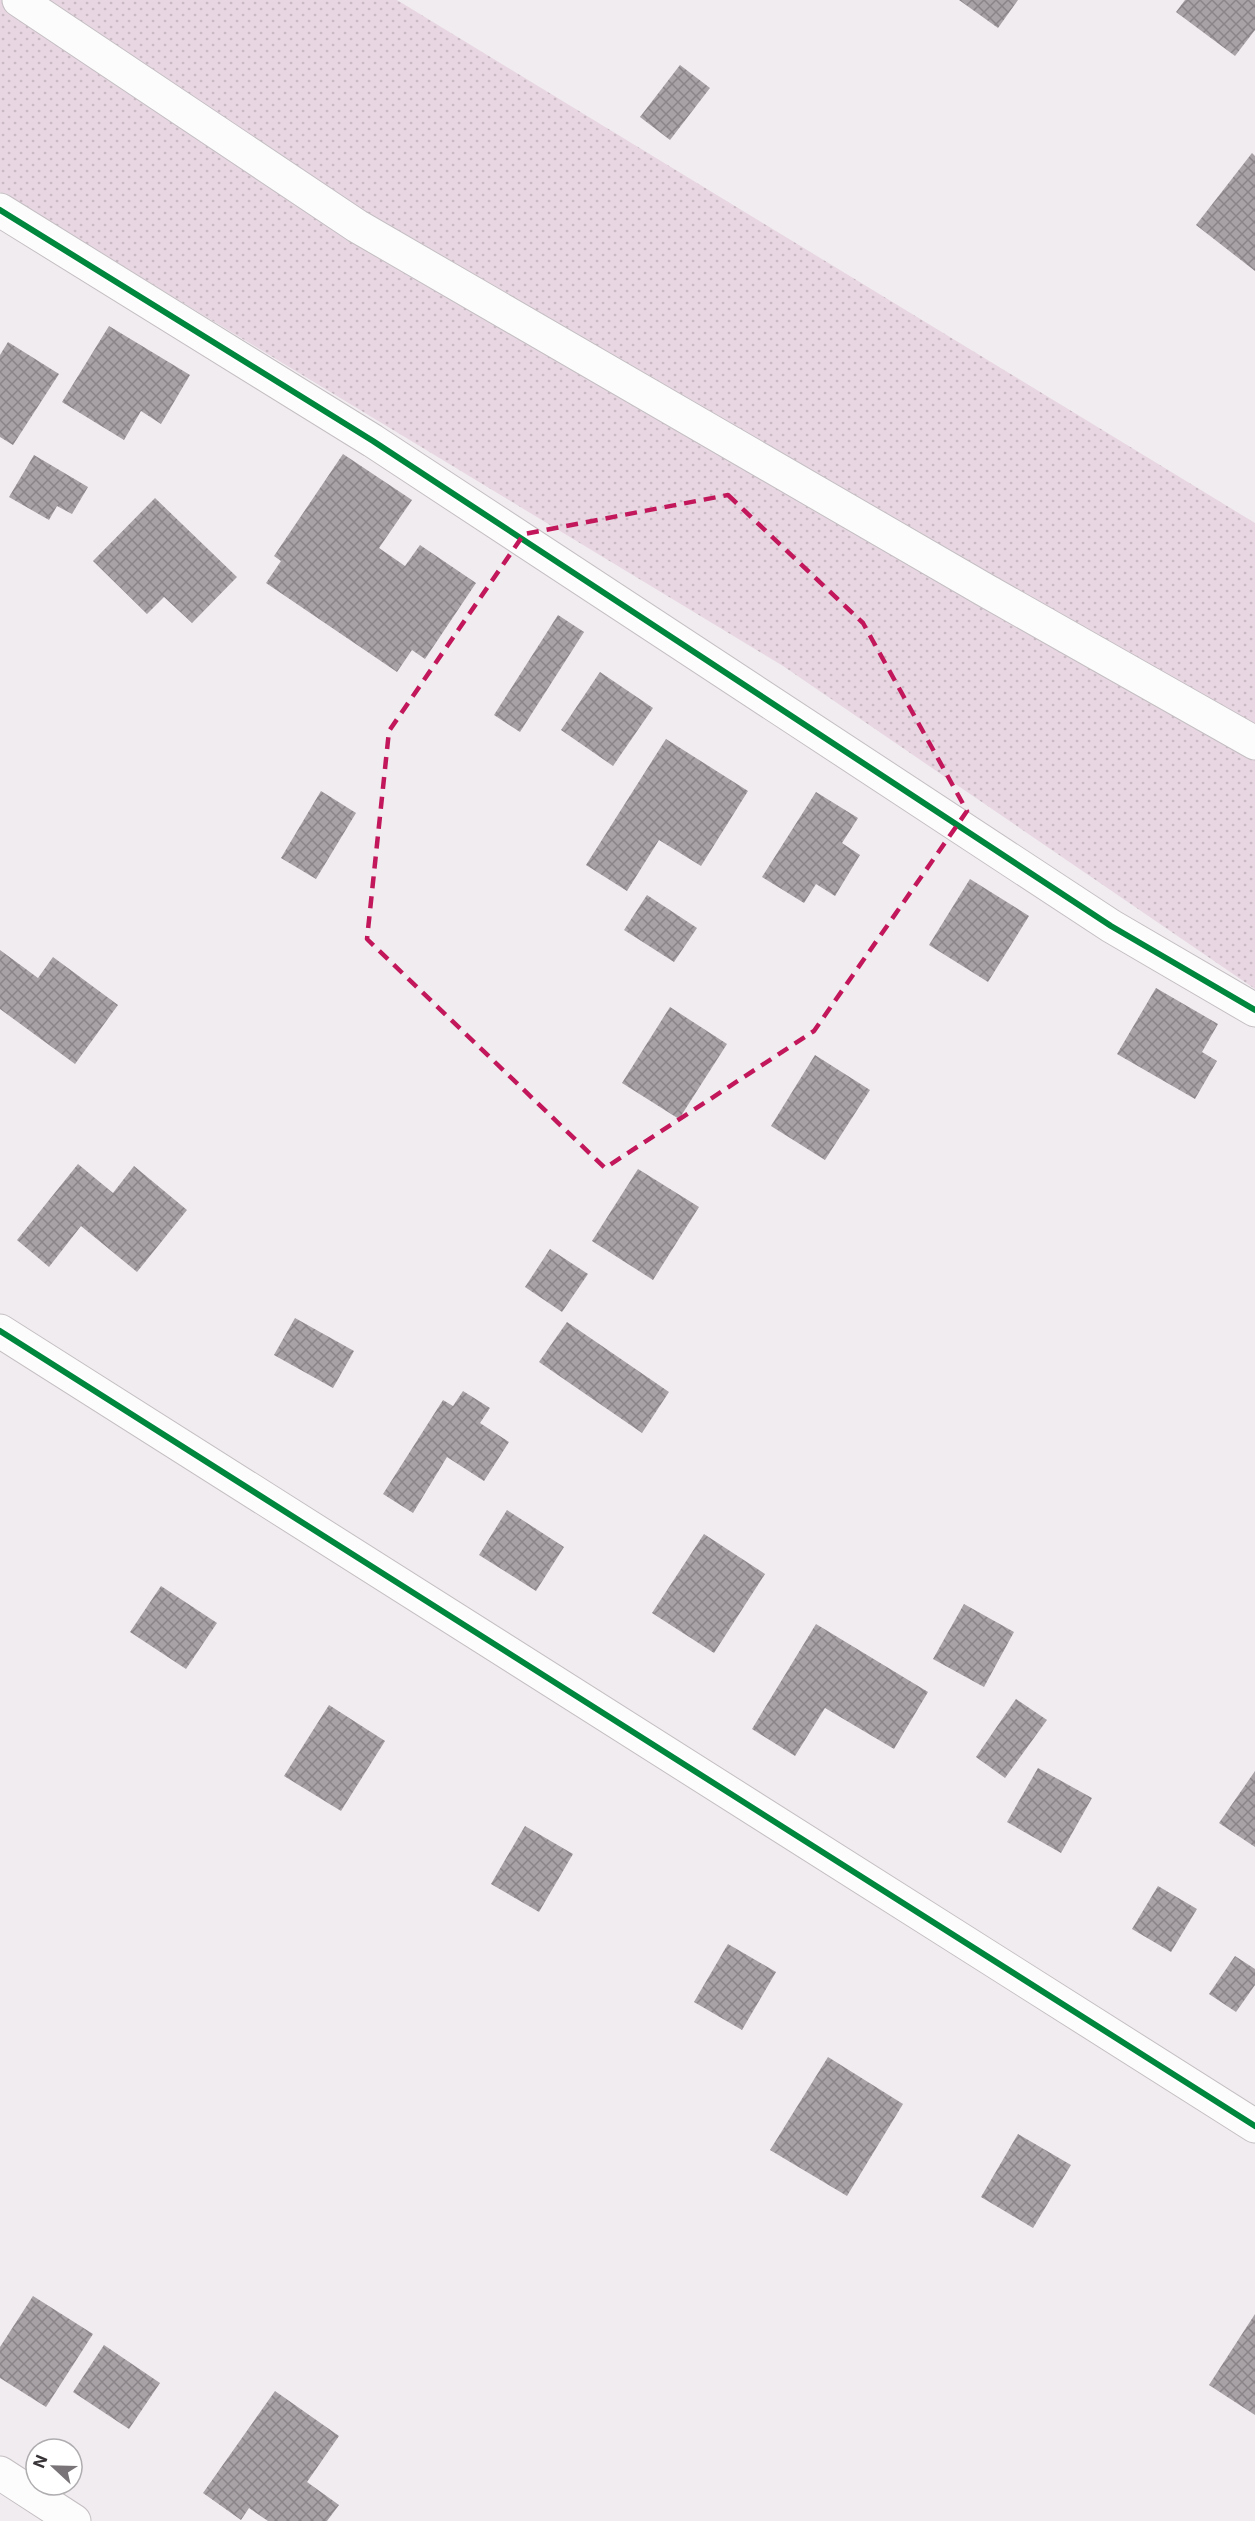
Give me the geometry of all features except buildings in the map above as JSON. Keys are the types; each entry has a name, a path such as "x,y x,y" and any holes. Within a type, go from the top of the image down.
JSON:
{"street":[{"path":"19,0 357,226 985,590 1255,743"},
{"path":"0,210 373,441 1111,926 1255,1010"},
{"path":"0,1331 1255,2126"},
{"path":"0,2474 74,2521"}],"highlighted area":[{"path":"728,495 863,623 967,811 814,1031 605,1168 367,939 389,731 524,534"}],"shaded area":[{"path":"0,0 397,0 1255,523 1255,989 783,666 0,192"}],"cycle path":[{"path":"0,210 373,441 1111,926 1255,1010"},
{"path":"0,1331 1255,2126"}]}
